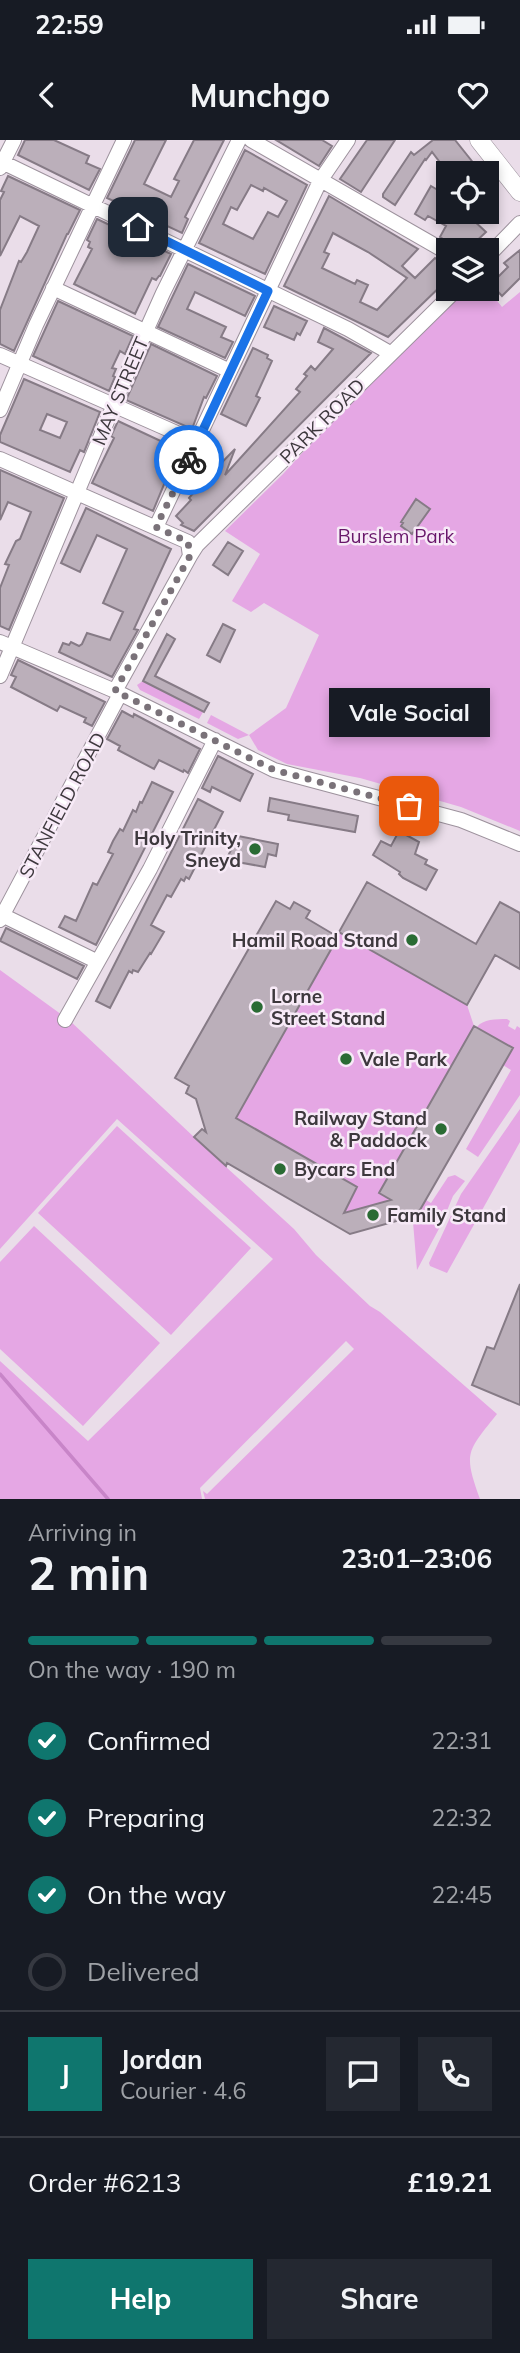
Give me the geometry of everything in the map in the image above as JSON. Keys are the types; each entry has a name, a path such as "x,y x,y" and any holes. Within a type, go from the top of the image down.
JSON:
{"main road":[{"path":"479,140 520,192"}],"street":[{"path":"14,140 1,164 184,249 348,329 390,353"},
{"path":"0,410 53,288 124,140"},
{"name":"MAY STREET","path":"0,676 6,645 145,332 239,140"},
{"path":"251,140 436,246"},
{"path":"156,527 320,181 348,140"},
{"path":"499,245 520,223"},
{"path":"53,288 230,371"},
{"name":"PARK ROAD","path":"118,693 189,549 197,545 444,301"},
{"path":"0,355 197,442"},
{"path":"0,459 156,527 189,549"},
{"path":"6,645 118,693 274,770 461,820 520,844"},
{"name":"STANFIELD ROAD","path":"1,916 118,693"},
{"path":"65,1020 150,869 215,740"},
{"path":"1,916 96,961"}],"green space":[{"name":"Burslem Park","path":"520,292 520,831 461,807 360,778 287,764 258,750 249,735 286,708 319,635 264,603 251,612 232,601 260,554 225,531 283,474 378,370 452,301 497,301 502,307"},
{"path":"143,681 203,712 199,719 140,690 137,685"},
{"path":"211,715 249,735 238,739 207,723"},
{"path":"276,901 290,909 294,902 306,918 338,936 339,932 476,944 500,902 520,913 467,1005 474,1026 490,1020 507,1019 510,1021 508,1026 515,1030 517,1026 520,1028 520,1095 478,1157 466,1149 511,1070 503,1065 426,1200 431,1203 448,1177 455,1175 465,1181 453,1196 417,1270 413,1222 407,1218 350,1234 227,1163 226,1167 294,1229 316,1255 370,1306 497,1414 479,1437 471,1453 471,1471 480,1499 205,1499 203,1491 207,1494 354,1349 346,1341 200,1488 202,1499 0,1499 0,1361 88,1441 273,1259 117,1119 0,1249 0,970 69,1020 194,1137 205,1130 198,1104 200,1101 186,1093 189,1086 175,1078"},
{"path":"520,1109 520,1142 447,1273 430,1266 429,1263 461,1194"},
{"path":"117,1126 251,1248 171,1335 38,1213"},
{"path":"34,1226 160,1343 83,1426 0,1349 0,1262"}],"building":[{"path":"25,140 54,140 89,156 86,163 100,169 89,190 18,155"},
{"path":"135,140 166,140 144,184 171,197 179,181 174,179 194,140 224,140 185,217 188,219 182,233 107,198"},
{"path":"276,140 322,140 332,146 319,166"},
{"path":"367,140 395,140 361,192 340,179"},
{"path":"433,140 455,140 472,161 439,161 432,152 395,205 383,197 383,194 411,152 414,155"},
{"path":"245,150 307,185 265,274 199,243","holes":["251,185 263,191 264,188 287,201 278,217 268,212 253,239 223,224 231,207 237,210"]},
{"path":"8,176 80,210 14,351 0,344 0,310 19,261 21,262 27,252 39,226 20,216 0,256 0,200"},
{"path":"431,186 436,189 436,220 428,216 425,220 415,214"},
{"path":"329,196 418,249 402,266 415,278 436,259 436,291 388,337 284,286","holes":["333,233 407,278 377,310 360,302 368,285 357,280 355,284 322,268 329,254 324,252"]},
{"path":"97,219 171,254 160,276 156,280 152,278 135,314 74,284 92,249 88,247 90,242 87,240"},
{"path":"442,224 477,224 486,232 480,238 442,238 446,226"},
{"path":"520,250 520,278 502,296 499,293 499,276 508,267 504,263"},
{"path":"188,264 255,296 245,316 195,292 187,309 226,327 221,337 233,342 225,358 158,327"},
{"path":"58,301 133,336 125,354 120,351 112,368 116,369 113,376 115,377 109,391 33,356"},
{"path":"274,306 307,321 300,335 297,333 294,340 264,327"},
{"path":"324,328 371,353 194,531 181,525 183,523 176,516 191,500 189,498 199,486 235,449 225,475 300,392 296,389 307,376 304,374 311,366 315,370 333,349 318,342"},
{"path":"151,344 217,376 206,398 204,397 192,429 126,400"},
{"path":"253,348 268,355 267,358 272,361 256,396 260,398 246,426 221,414"},
{"path":"24,379 100,412 84,452 80,450 70,472 0,442 0,435","holes":["47,414 67,422 60,438 40,430"]},
{"path":"118,421 182,451 174,466 172,465 153,511 92,483 114,438 111,436"},
{"path":"0,470 64,498 9,630 0,626 0,588 9,565 5,564 16,541 20,539 31,512 8,502 0,520"},
{"path":"416,499 430,509 412,534 401,526 401,522"},
{"path":"86,508 171,549 134,629 138,630 112,677 59,652 63,643 69,645 71,642 79,646 82,644 87,633 110,640 123,612 103,603 127,549 97,535 80,572 61,563"},
{"path":"228,542 243,551 228,575 213,565"},
{"path":"223,624 235,630 220,662 207,655"},
{"path":"167,634 175,639 155,676 209,703 204,712 143,681"},
{"path":"18,660 105,702 92,726 84,722 86,718 60,706 57,711 11,687 16,677 11,675"},
{"path":"122,711 133,717 134,714 200,749 188,773 159,760 154,769 118,750 120,746 107,739"},
{"path":"218,756 253,774 240,801 212,787 210,792 202,788"},
{"path":"152,782 173,792 96,945 59,927 65,916 76,921 93,883 97,885 113,854 108,852 113,841 120,829 123,831 133,810 136,812 140,802 142,803"},
{"path":"270,798 358,816 355,832 288,820 289,815 268,811"},
{"path":"198,799 223,812 189,879 181,879 171,897 167,895 151,925 164,932 138,972 129,971 110,1008 96,1001"},
{"path":"399,831 419,842 415,854 427,860 425,864 437,870 426,890 403,878 400,872 373,855 381,841 391,846"},
{"name":"Holy Trinity, Sneyd","path":"238,836 278,844 276,856 268,854 265,867 226,860"},
{"name":"Hamil Road Stand","path":"367,882 476,944 500,902 520,913 520,969 495,955 467,1005 339,932"},
{"path":"276,901 290,909 294,902 310,911 306,918 338,937 236,1118 357,1187 344,1213 391,1200 379,1193 474,1026 513,1048 413,1222 407,1218 350,1234 227,1163 226,1166 194,1137 202,1129 206,1132 196,1099 186,1093 189,1086 175,1078"},
{"path":"6,928 84,966 77,979 0,941"},
{"path":"520,1284 520,1405 472,1385 487,1347 494,1349"}],"waterway":[{"path":"0,1374 108,1499"}],"way so far":[{"path":"189,460 156,527 188,542 190,556 115,691 274,770 409,806"}],"place":[{"name":"Vale Social","path":"409,806"},
{"name":"Holy Trinity, Sneyd","path":"255,849"},
{"name":"Hamil Road Stand","path":"412,940"},
{"name":"Lorne Street Stand","path":"257,1007"},
{"name":"Vale Park","path":"346,1059"},
{"name":"Railway Stand & Paddock","path":"441,1129"},
{"name":"Bycars End","path":"280,1169"},
{"name":"Family Stand","path":"373,1215"}],"route":[{"path":"138,227 268,291 189,460"}]}
